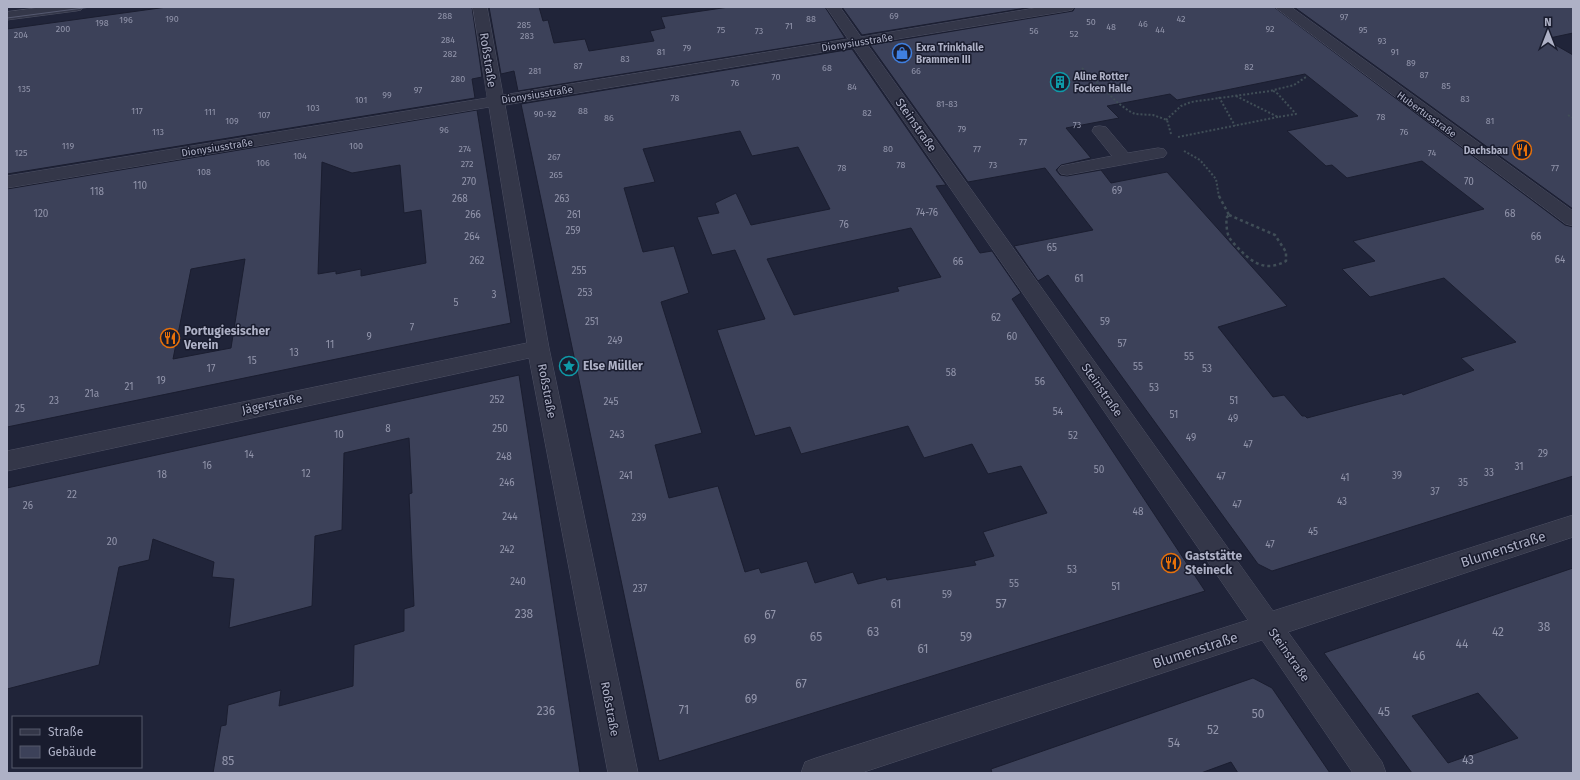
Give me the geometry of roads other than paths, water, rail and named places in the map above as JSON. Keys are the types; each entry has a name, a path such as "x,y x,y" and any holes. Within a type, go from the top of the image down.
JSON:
{"street":[{"path":"7,16 76,7"},
{"name":"Roßstraße","path":"480,7 538,348 623,773"},
{"name":"Steinstraße","path":"833,7 1372,773"},
{"name":"Dionysiusstraße","path":"7,182 1067,7"},
{"name":"Hubertusstraße","path":"1282,7 1573,220"},
{"path":"1100,131 1124,160"},
{"path":"1066,170 1158,153"},
{"name":"Jägerstraße","path":"7,460 538,348"},
{"name":"Blumenstraße","path":"816,773 1573,526"}],"tram line":[{"path":"7,18 91,7"}],"place":[{"name":"Exra Trinkhalle Brammen III","path":"902,53"},
{"name":"Aline Rotter Focken Halle","path":"1060,82"},
{"name":"Dachsbau","path":"1522,150"},
{"name":"Portugiesischer Verein","path":"170,338"},
{"name":"Else Müller","path":"569,366"},
{"name":"Gaststätte Steineck","path":"1171,563"}]}
